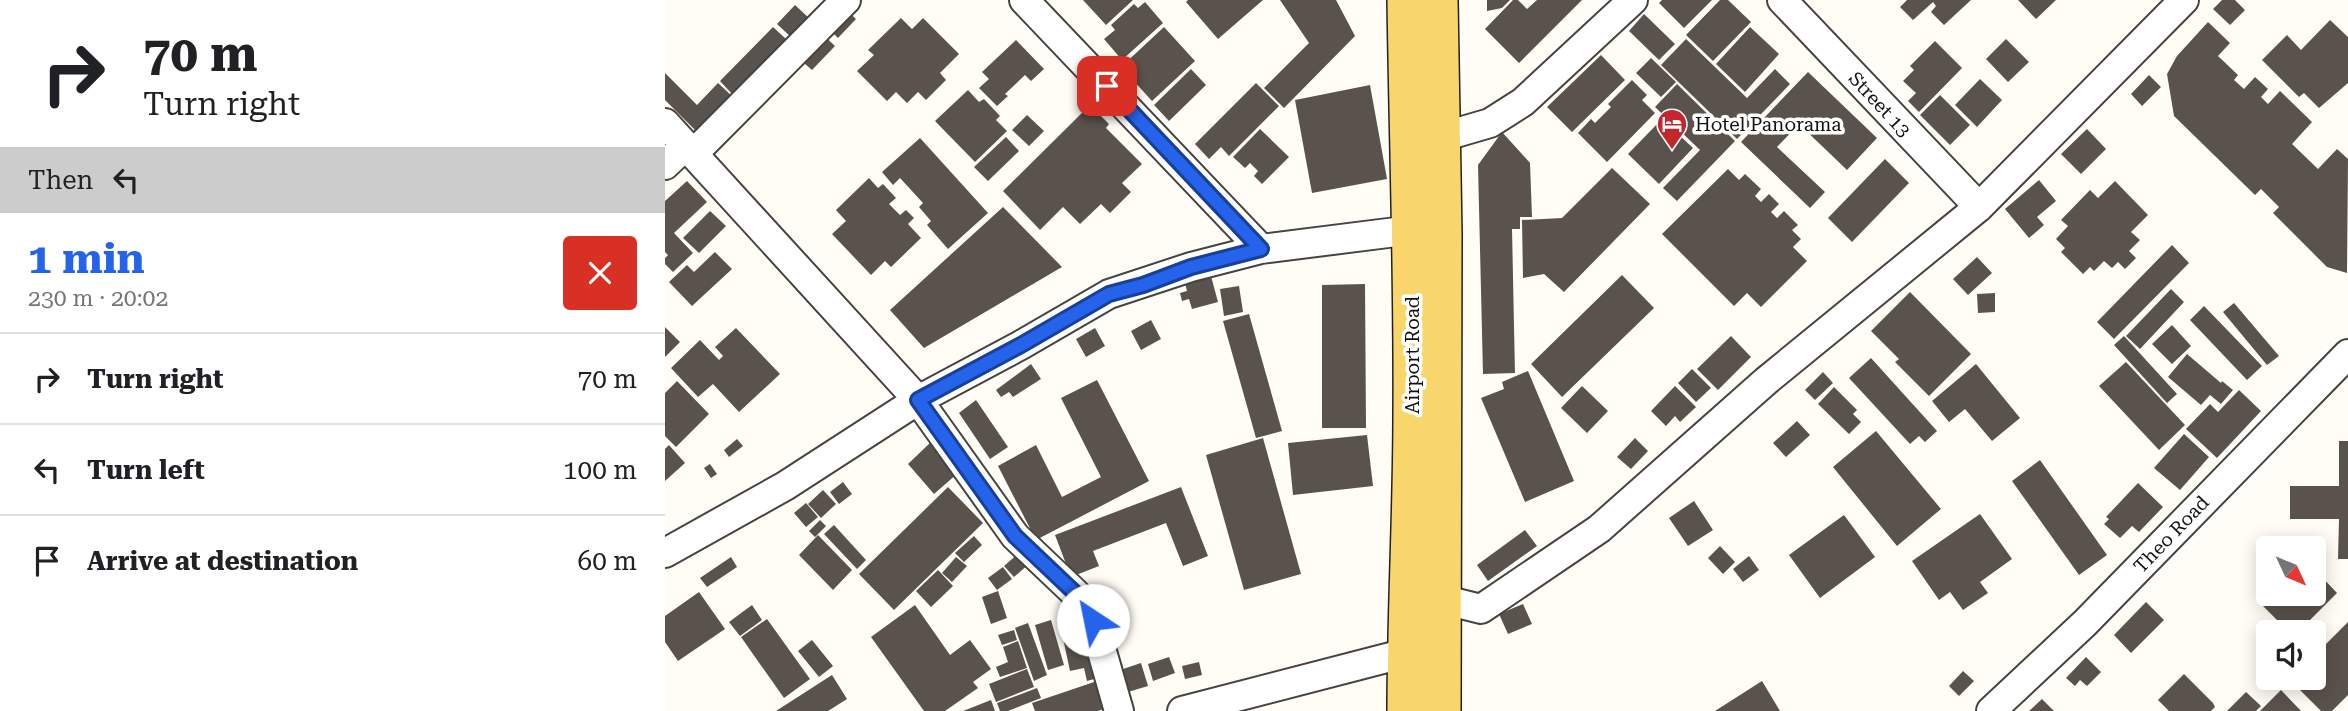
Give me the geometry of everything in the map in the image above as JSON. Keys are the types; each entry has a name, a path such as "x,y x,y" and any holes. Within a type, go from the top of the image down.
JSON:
{"main road":[{"name":"Airport Road","path":"1406,0 1412,233 1412,417 1406,711"},
{"name":"Airport Road","path":"1439,0 1442,138 1442,711"}],"street":[{"path":"665,164 690,149 846,0"},
{"path":"1024,0 1261,249"},
{"path":"1442,138 1490,123 1523,102 1633,0"},
{"name":"Street 13","path":"1782,0 1979,207"},
{"path":"1441,599 1481,609 1599,530 1766,381 1979,207 2184,0"},
{"path":"665,122 918,400 1015,536 1075,593 1093,620 1119,711"},
{"path":"665,553 785,486 918,400 1109,294 1191,267 1261,249 1396,232 1412,233"},
{"name":"Theo Road","path":"1991,711 2085,623 2348,354"},
{"path":"1182,711 1406,653"}],"building":[{"path":"1083,0 1133,0 1106,25"},
{"path":"1263,0 1218,39 1186,2"},
{"path":"1280,0 1336,0 1355,36 1284,108 1264,88 1309,43"},
{"path":"1487,0 1510,0 1502,8 1487,11"},
{"path":"1513,0 1518,0 1527,9 1537,0 1582,0 1519,63 1485,29"},
{"path":"1662,0 1712,0 1684,28 1659,3"},
{"path":"1720,0 1728,0 1751,22 1713,61 1686,35"},
{"path":"1907,0 1971,0 1944,25 1931,12 1936,6 1933,2 1913,20 1900,7"},
{"path":"2018,0 2056,0 2036,19"},
{"path":"2222,0 2235,0 2245,10 2230,25 2213,9"},
{"path":"1145,2 1163,23 1122,60 1104,39 1115,30 1111,25 1134,4 1138,8"},
{"path":"795,5 810,19 792,38 777,24"},
{"path":"845,9 856,19 838,38 827,27"},
{"path":"1644,14 1675,44 1659,60 1629,31"},
{"path":"901,18 912,29 923,18 959,54 940,73 946,80 926,100 918,92 907,103 896,92 887,101 857,71 874,55 868,50"},
{"path":"2330,20 2348,37 2348,83 2319,108 2304,93 2299,97 2262,60 2287,35 2301,50"},
{"path":"2208,22 2230,43 2218,56 2238,75 2234,80 2244,89 2255,77 2268,89 2261,97 2268,104 2280,91 2312,122 2292,144 2318,169 2337,149 2348,159 2347,273 2327,267 2273,213 2279,207 2261,189 2255,195 2174,116 2167,74 2177,56"},
{"path":"773,27 787,40 733,95 720,81"},
{"path":"1164,27 1195,61 1152,101 1121,67"},
{"path":"1750,27 1779,54 1745,92 1716,64"},
{"path":"820,32 835,46 812,70 797,57"},
{"path":"1686,39 1747,98 1775,69 1790,84 1737,139 1661,65"},
{"path":"2006,39 2029,62 2008,82 1986,59"},
{"path":"1016,40 1044,69 1031,81 1025,75 1005,94 1008,96 997,106 979,88 989,79 982,72"},
{"path":"1935,41 1962,68 1919,112 1908,101 1916,93 1903,81 1914,70 1910,66"},
{"path":"1601,55 1625,80 1572,132 1547,107"},
{"path":"1651,58 1676,82 1661,97 1636,73"},
{"path":"1191,69 1206,85 1169,121 1154,105"},
{"path":"1808,72 1877,138 1847,170 1799,124 1777,147 1825,192 1810,208 1741,142"},
{"path":"665,73 697,105 718,83 733,97 698,133 665,100"},
{"path":"2149,75 2161,87 2142,106 2131,94"},
{"path":"1980,79 2002,100 1977,127 1955,105"},
{"path":"1632,80 1647,95 1642,100 1655,113 1607,162 1578,133 1591,119 1595,123 1611,107 1608,104"},
{"path":"1256,83 1279,106 1229,156 1221,147 1209,159 1195,144"},
{"path":"1677,84 1735,141 1677,201 1663,188 1700,150 1655,107"},
{"path":"1370,85 1387,179 1312,193 1295,100"},
{"path":"968,90 979,102 984,99 1000,116 996,120 1007,131 975,162 935,121"},
{"path":"1940,95 1970,125 1950,145 1920,115"},
{"path":"1090,105 1109,124 1106,128 1142,164 1122,183 1131,192 1110,213 1101,204 1080,224 1063,207 1040,230 1003,191"},
{"path":"1027,115 1044,131 1029,146 1012,130"},
{"path":"1662,119 1693,148 1659,184 1628,154"},
{"path":"1260,129 1289,157 1262,184 1254,176 1258,171 1250,163 1245,168 1233,157"},
{"path":"2087,129 2106,149 2081,174 2061,154"},
{"path":"1502,132 1530,163 1532,217 1520,217 1520,229 1512,229 1515,373 1483,374 1478,165"},
{"path":"1006,137 1019,151 988,181 974,167"},
{"path":"920,138 988,213 948,249 927,225 931,221 919,207 923,203 900,178 893,185 882,172"},
{"path":"1885,159 1909,183 1852,242 1828,218"},
{"path":"1612,168 1650,204 1564,292 1544,274 1523,278 1522,220 1562,218"},
{"path":"1728,169 1739,180 1745,174 1761,189 1755,196 1761,202 1769,194 1779,204 1771,212 1777,218 1784,211 1798,225 1792,230 1801,239 1793,247 1807,261 1761,307 1747,293 1734,306 1662,234"},
{"path":"869,178 878,188 883,184 896,198 889,204 900,215 906,210 914,218 908,224 921,238 891,267 885,261 871,275 832,234 846,221 836,210"},
{"path":"2039,180 2056,201 2037,217 2044,225 2029,238 2005,209"},
{"path":"687,181 707,202 674,233 693,253 673,272 665,264 668,255 665,252 665,201"},
{"path":"2115,181 2148,215 2131,232 2140,240 2129,251 2136,258 2125,269 2118,262 2112,268 2104,261 2094,271 2090,267 2083,274 2061,252 2065,248 2056,239 2068,226 2061,220 2090,190 2098,198"},
{"path":"1003,207 1062,267 924,348 890,310"},
{"path":"710,211 726,226 699,253 683,238"},
{"path":"2172,245 2189,263 2114,339 2097,322"},
{"path":"715,252 732,269 692,306 669,282 687,265 694,272"},
{"path":"1977,257 1992,273 1968,295 1953,279"},
{"path":"1622,275 1654,308 1562,397 1531,364"},
{"path":"1211,276 1218,302 1192,309 1189,299 1182,301 1180,293 1187,291 1185,283"},
{"path":"1365,284 1366,428 1322,428 1322,285"},
{"path":"1239,286 1243,312 1224,316 1220,289"},
{"path":"2171,289 2184,302 2140,349 2126,336"},
{"path":"1910,292 1971,354 1929,396 1895,362 1899,359 1871,331"},
{"path":"1995,293 1995,312 1978,313 1977,294"},
{"path":"2234,303 2279,356 2267,365 2223,312"},
{"path":"2204,306 2262,366 2247,380 2190,320"},
{"path":"1249,314 1282,431 1256,438 1223,321"},
{"path":"1151,320 1161,339 1141,350 1131,331"},
{"path":"2172,325 2191,346 2172,364 2152,344"},
{"path":"665,327 680,342 665,357"},
{"path":"736,328 780,374 739,412 713,384 698,397 671,368 700,340 719,360 723,356 715,347"},
{"path":"1095,328 1105,346 1086,357 1076,339"},
{"path":"1731,336 1751,357 1718,390 1697,369"},
{"path":"2124,336 2177,394 2167,403 2114,345"},
{"path":"2187,354 2233,390 2221,404 2210,395 2201,405 2168,377"},
{"path":"1871,358 1937,431 1925,442 1919,436 1910,444 1849,378"},
{"path":"2126,362 2185,425 2159,450 2099,386"},
{"path":"1031,364 1041,379 1013,397 1009,392 1001,397 996,390"},
{"path":"1976,364 2020,418 1992,441 1965,409 1949,422 1932,401"},
{"path":"1692,369 1711,388 1696,402 1678,383"},
{"path":"1528,371 1574,481 1525,502 1481,398 1504,389 1502,382"},
{"path":"1823,372 1833,383 1815,400 1805,390"},
{"path":"1097,380 1149,481 1036,540 998,466 1036,445 1062,497 1101,477 1061,398"},
{"path":"677,381 709,414 676,447 665,436 665,393"},
{"path":"1582,386 1608,411 1587,433 1561,408"},
{"path":"1675,386 1696,407 1680,422 1675,416 1666,426 1651,411"},
{"path":"1834,387 1857,410 1853,414 1861,422 1849,434 1818,404"},
{"path":"2239,390 2261,411 2217,458 2186,429 2210,404 2218,412"},
{"path":"976,400 1008,447 990,459 959,413"},
{"path":"1797,421 1810,435 1786,457 1773,443"},
{"path":"1876,431 1941,509 1897,546 1833,467"},
{"path":"2184,434 2209,457 2180,490 2154,468"},
{"path":"1367,435 1373,486 1293,495 1288,443"},
{"path":"1263,438 1301,574 1244,590 1206,455"},
{"path":"1635,438 1648,451 1631,469 1617,457"},
{"path":"737,439 743,446 729,457 724,450"},
{"path":"2339,441 2348,441 2348,559 2338,559 2339,519 2290,519 2290,486 2339,486"},
{"path":"931,442 958,473 934,494 908,464"},
{"path":"669,445 685,463 665,481 665,449"},
{"path":"2040,460 2107,555 2079,575 2012,481"},
{"path":"710,464 717,474 711,478 704,468"},
{"path":"843,482 852,494 839,504 830,492"},
{"path":"2138,483 2163,507 2139,532 2132,526 2120,538 2104,524 2109,519 2106,517"},
{"path":"948,487 983,523 894,610 859,574"},
{"path":"1181,487 1208,556 1183,566 1166,523 1093,551 1099,566 1071,577 1055,535"},
{"path":"823,490 836,504 821,518 808,504"},
{"path":"1694,501 1713,530 1688,546 1669,518"},
{"path":"806,503 818,517 806,527 794,513"},
{"path":"1980,514 2012,559 1980,582 1988,593 1963,610 1950,592 1939,600 1912,561"},
{"path":"1844,515 1875,557 1820,598 1789,555"},
{"path":"820,520 826,526 815,537 809,531"},
{"path":"834,525 866,560 857,569 824,534"},
{"path":"1525,530 1537,546 1488,581 1477,565"},
{"path":"818,535 852,570 833,590 799,555"},
{"path":"974,536 982,545 964,562 955,553"},
{"path":"1720,546 1735,562 1723,574 1708,558"},
{"path":"1019,553 1029,564 1014,577 1004,566"},
{"path":"1749,556 1759,570 1743,582 1733,569"},
{"path":"731,557 737,567 707,587 700,578"},
{"path":"956,557 967,566 952,582 942,573"},
{"path":"1003,567 1012,579 997,590 988,578"},
{"path":"938,570 953,586 931,607 916,591"},
{"path":"2326,581 2337,593 2326,604"},
{"path":"998,591 1007,618 991,624 982,597"},
{"path":"699,592 725,629 678,661 665,642 665,616"},
{"path":"2146,602 2164,620 2131,653 2114,635"},
{"path":"1523,604 1532,624 1508,634 1499,614"},
{"path":"752,605 762,620 740,636 729,622"},
{"path":"915,605 950,655 970,640 991,669 973,682 978,688 945,711 924,711 871,637"},
{"path":"2263,606 2324,606 2310,620 2277,620"},
{"path":"1073,611 1075,621 1087,618 1101,677 1087,681 1084,668 1070,671 1058,615"},
{"path":"767,619 810,679 784,698 741,637"},
{"path":"1051,620 1064,665 1048,670 1035,625"},
{"path":"2348,622 2348,695 2332,711 2321,711 2300,690 2326,690 2326,644"},
{"path":"1028,623 1047,675 1034,681 1015,628"},
{"path":"1014,630 1017,640 1002,645 998,635"},
{"path":"812,640 833,666 819,677 798,651"},
{"path":"1018,641 1027,668 1000,677 996,667 1008,662 1003,647"},
{"path":"1169,657 1175,673 1153,681 1148,664"},
{"path":"2086,657 2101,672 2087,686 2080,680 2075,686 2066,678"},
{"path":"1199,662 1202,675 1185,679 1182,666"},
{"path":"1141,663 1148,686 1121,694 1114,672"},
{"path":"1027,669 1034,687 996,702 989,684"},
{"path":"1963,671 1974,681 1959,696 1949,686"},
{"path":"2184,674 2213,703 2215,707 2211,711 2169,711 2158,700"},
{"path":"832,675 847,699 828,711 776,711"},
{"path":"1103,679 1112,706 1098,711 1035,711 1032,703"},
{"path":"1762,681 1780,711 1715,711"},
{"path":"1037,688 1041,698 1008,711 1000,711 997,703"},
{"path":"2281,690 2301,711 2260,711"},
{"path":"2246,692 2261,706 2256,711 2227,711"},
{"path":"2042,699 2054,711 2029,711"},
{"path":"991,700 995,711 963,711"}],"place":[{"name":"Hotel Panorama","path":"1672,151"}],"route":[{"path":"1093,620 1075,593 1015,536 918,400 1109,294 1191,267 1261,249 1107,86"}]}
